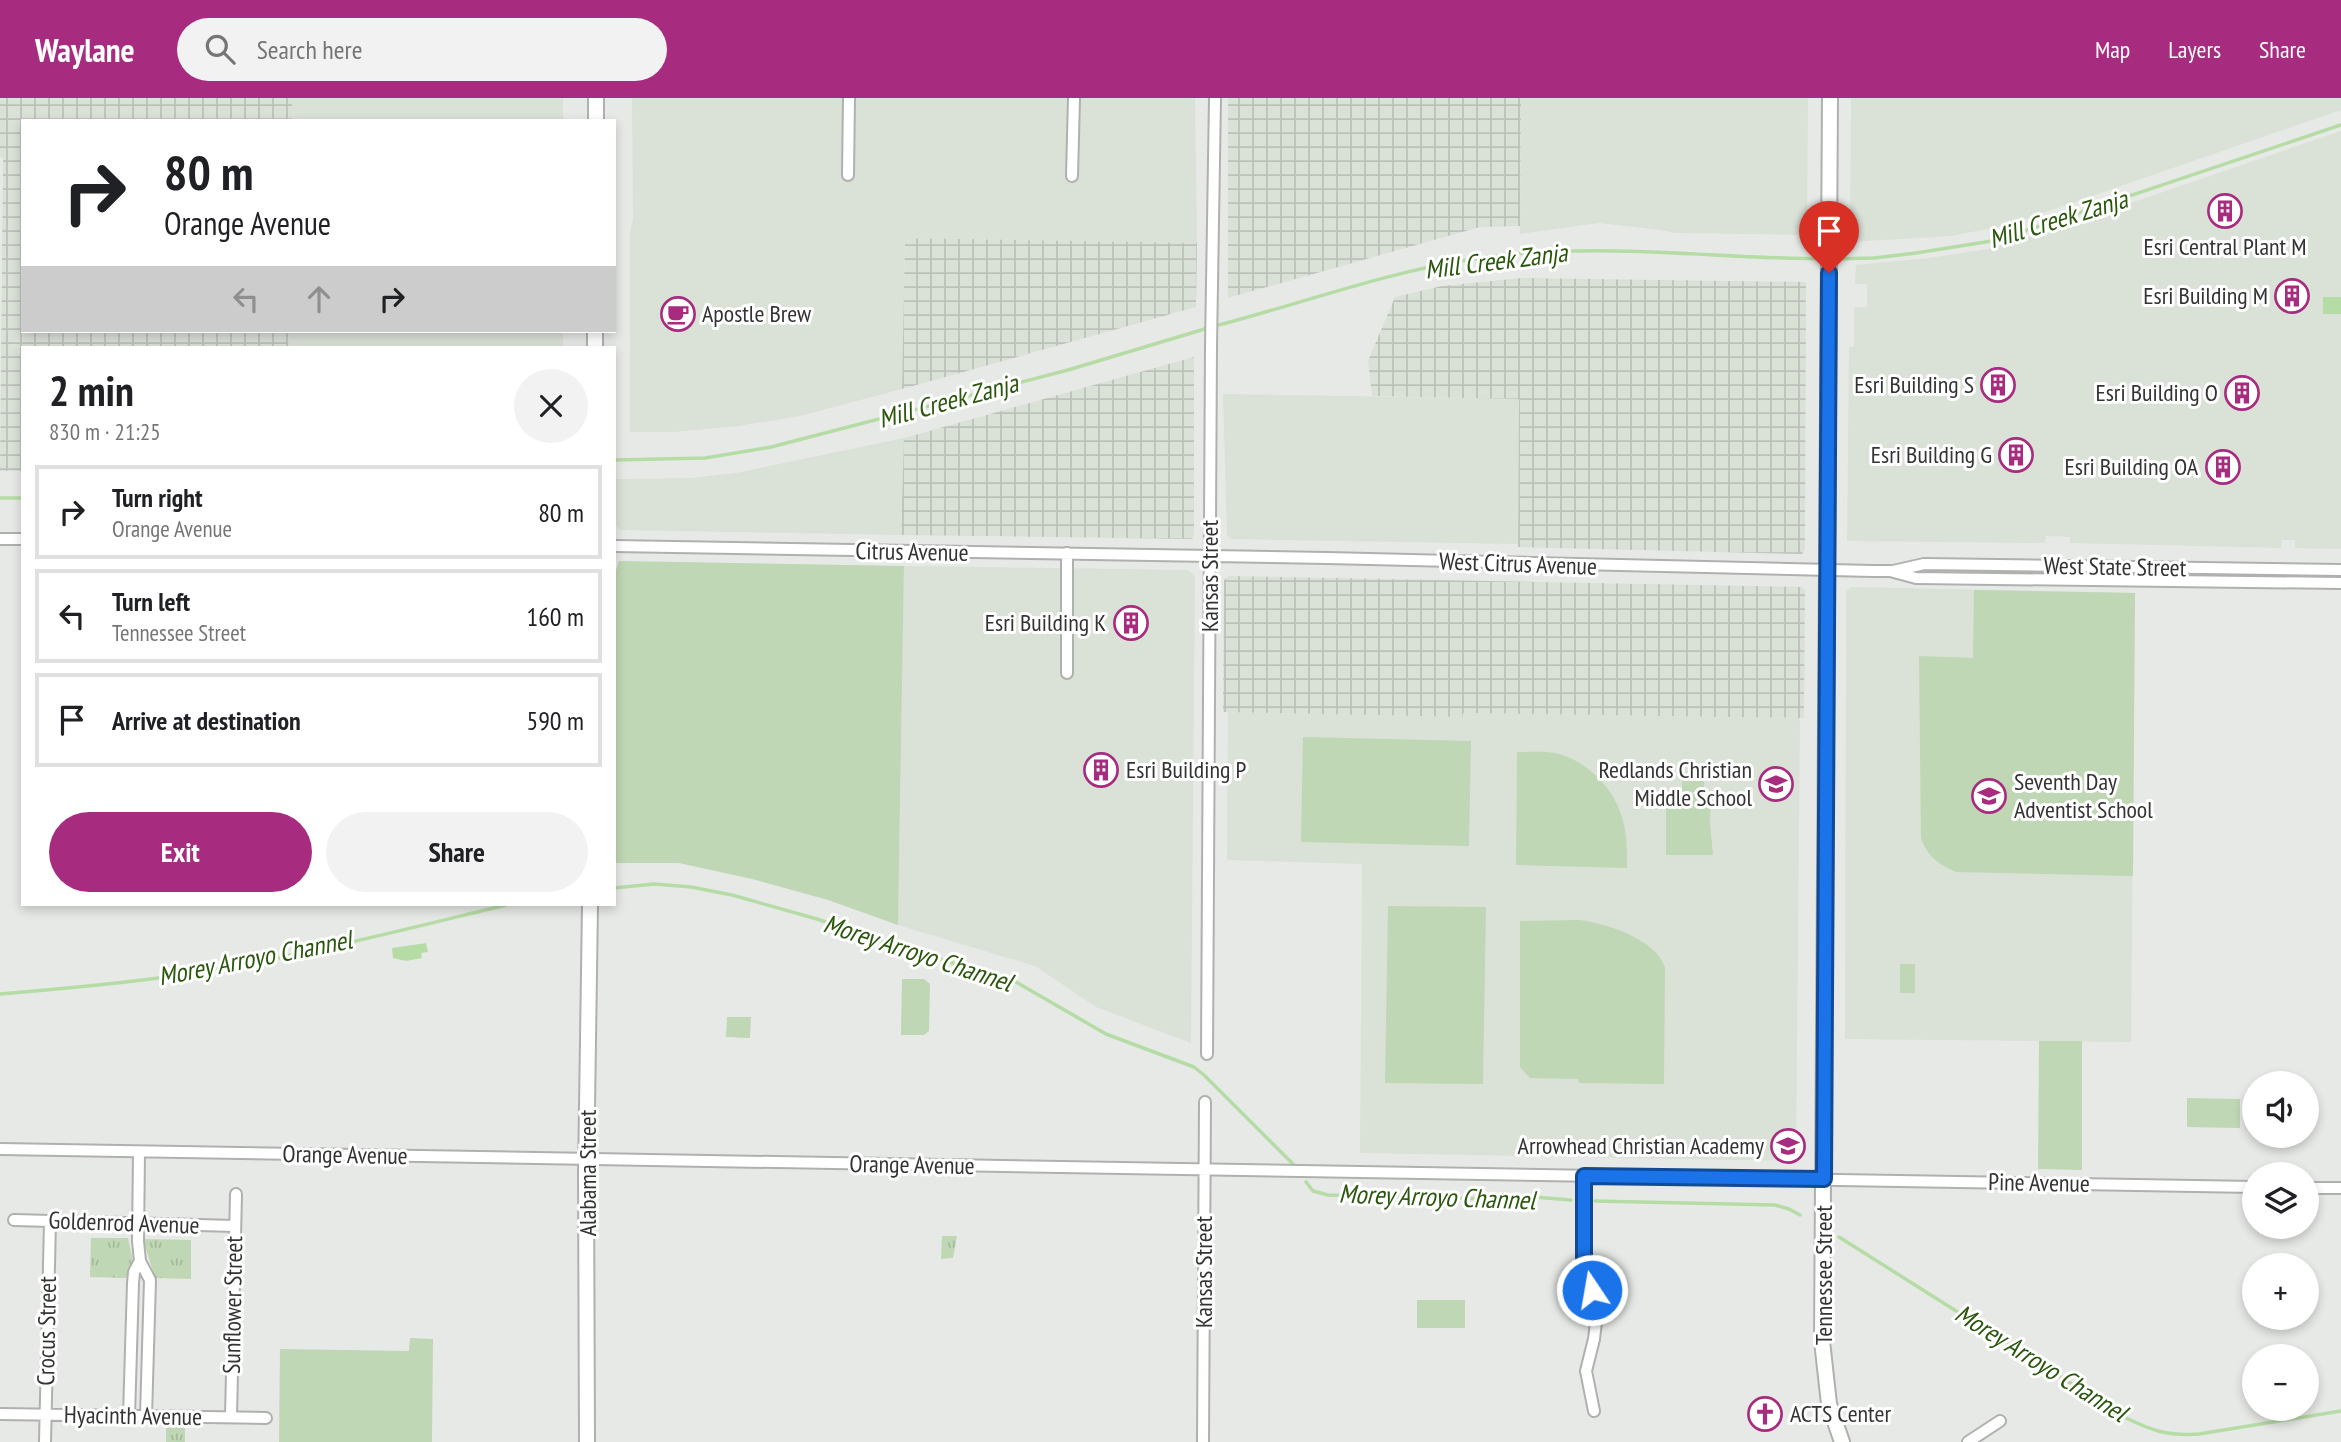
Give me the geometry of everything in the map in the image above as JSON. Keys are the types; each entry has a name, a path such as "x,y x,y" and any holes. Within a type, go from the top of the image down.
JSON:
{"main road":[{"path":"596,119 597,98"},
{"name":"Tennessee Street","path":"1830,98 1822,1341 1829,1404 1842,1442"},
{"name":"Alabama Street","path":"587,1442 590,906"}],"street":[{"path":"848,175 849,98"},
{"path":"1072,176 1074,98"},
{"name":"Kansas Street","path":"1207,1054 1211,313 1215,98"},
{"path":"0,538 21,539"},
{"name":"Citrus Avenue","path":"616,546 1210,556"},
{"path":"1068,553 1068,673"},
{"name":"West Citrus Avenue","path":"1210,556 1827,571"},
{"name":"West State Street","path":"1827,571 1890,571 1924,564 2341,570"},
{"name":"West State Street","path":"1890,571 1916,578 2341,583"},
{"name":"Kansas Street","path":"1203,1442 1205,1102"},
{"name":"Orange Avenue","path":"0,1149 1824,1179"},
{"path":"139,1152 140,1261 150,1280 146,1416"},
{"path":"1584,1176 1584,1257 1596,1322 1586,1371 1594,1411"},
{"name":"Pine Avenue","path":"1824,1179 2242,1187"},
{"path":"2319,1188 2341,1188"},
{"name":"Sunflower Street","path":"231,1418 236,1194"},
{"name":"Goldenrod Avenue","path":"14,1220 235,1226"},
{"name":"Crocus Street","path":"45,1442 50,1221"},
{"path":"128,1416 133,1283 134,1272 140,1261"},
{"name":"Hyacinth Avenue","path":"0,1414 267,1418"},
{"path":"1968,1442 2000,1421"}],"shaded area":[{"path":"0,98 292,98 292,119 21,119 21,333 289,333 288,346 21,346 21,471 0,471 3,158 0,157"},
{"path":"292,98 563,98 563,119 292,119"},
{"path":"632,98 1195,98 1197,243 905,238 902,389 800,416 738,426 675,432 630,432"},
{"path":"1228,98 1521,98 1520,226 1480,227 1228,298"},
{"path":"1521,98 1808,98 1807,235 1675,233 1598,223 1520,234"},
{"path":"1851,98 2341,98 2341,110 2008,225 1951,236 1850,242"},
{"path":"2341,131 2341,549 2295,548 2295,540 2282,540 2281,548 2070,543 2070,537 2046,536 2045,543 1847,541 1849,347 1854,347 1854,307 1867,307 1867,284 1855,284 1856,265 1988,249 2037,235"},
{"path":"905,238 1197,243 1196,307 902,389"},
{"path":"1521,278 1806,282 1805,549 1802,554 1518,547 1519,399 1372,396 1368,361 1395,297 1442,286"},
{"path":"2323,297 2341,297 2341,314 2323,314"},
{"path":"289,333 563,333 563,346 288,346"},
{"path":"1194,357 1192,539 901,535 904,438"},
{"path":"1223,394 1519,399 1518,544 1231,539 1227,536"},
{"path":"904,438 901,535 620,530 616,525 616,479 692,478 736,473"},
{"path":"904,566 1188,570 1195,577 1191,1043 1096,1007 1035,966 898,925"},
{"path":"1229,576 1802,587 1805,590 1804,718 1463,713 1462,717 1223,712 1224,580"},
{"name":"Seventh Day Adventist School","path":"1851,587 2135,593 2131,1042 1845,1039 1846,592"},
{"path":"1228,712 1462,717 1462,713 1800,718 1796,1161 1360,1153 1362,864 1227,860"},
{"path":"426,943 428,952 421,953 422,958 406,961 393,958 392,948"}],"green space":[{"path":"619,561 904,566 898,925 828,900 752,879 679,863 616,863 616,570"},
{"path":"1974,590 2135,593 2133,876 1956,872 1926,850 1921,838 1919,656 1973,658"},
{"path":"1303,737 1471,741 1469,846 1301,842"},
{"path":"1517,752 1550,752 1566,756 1596,775 1617,804 1623,820 1627,868 1516,865"},
{"path":"1682,772 1704,772 1704,792 1682,792"},
{"path":"1711,794 1713,855 1666,855 1666,795"},
{"path":"1388,906 1486,907 1483,1084 1385,1083"},
{"path":"1578,920 1602,924 1629,934 1652,949 1660,958 1665,968 1664,1084 1579,1083 1578,1079 1530,1078 1520,1067 1520,921"},
{"path":"1900,964 1915,964 1915,993 1900,993"},
{"path":"902,979 924,979 930,984 929,1031 924,1035 901,1035"},
{"path":"727,1017 751,1017 750,1038 726,1037"},
{"path":"2039,1041 2082,1041 2082,1170 2038,1169"},
{"path":"2187,1098 2240,1099 2240,1128 2187,1127"},
{"path":"942,1236 957,1236 953,1258 941,1259"},
{"path":"91,1238 128,1238 133,1261 126,1278 90,1277"},
{"path":"143,1239 191,1240 191,1279 155,1278"},
{"path":"1417,1300 1465,1300 1465,1328 1417,1328"},
{"path":"410,1338 433,1339 432,1442 279,1442 280,1349 409,1351"},
{"path":"166,1424 185,1424 185,1442 166,1442"}],"waterway":[{"name":"Mill Creek Zanja","path":"1832,259 1874,258 1998,240 2341,125"},
{"name":"Mill Creek Zanja","path":"1215,326 1408,272 1473,259 1517,254 1605,251 1825,259"},
{"name":"Mill Creek Zanja","path":"616,460 705,458 771,447 1068,370 1208,328"},
{"name":"Mill Creek Zanja","path":"0,498 21,498"},
{"name":"Morey Arroyo Channel","path":"616,888 654,884 691,887 732,895 1016,982 1106,1034 1194,1067 1294,1165"},
{"name":"Morey Arroyo Channel","path":"0,994 135,981 262,961 502,906"},
{"name":"Morey Arroyo Channel","path":"1306,1182 1313,1191 1328,1195 1490,1199 1534,1197 1571,1200"},
{"name":"Morey Arroyo Channel","path":"1595,1201 1775,1205 1800,1215"},
{"name":"Morey Arroyo Channel","path":"1839,1237 2124,1417 2152,1429 2177,1434 2199,1434 2341,1411"}],"place":[{"name":"Esri Central Plant M","path":"2225,211"},
{"name":"Esri Building M","path":"2292,296"},
{"name":"Apostle Brew","path":"678,314"},
{"name":"Esri Building S","path":"1998,385"},
{"name":"Esri Building O","path":"2242,393"},
{"name":"Esri Building G","path":"2016,455"},
{"name":"Esri Building OA","path":"2223,467"},
{"name":"Esri Building K","path":"1131,623"},
{"name":"Esri Building P","path":"1101,770"},
{"name":"Redlands Christian Middle School","path":"1776,784"},
{"name":"Seventh Day Adventist School","path":"1989,796"},
{"name":"Arrowhead Christian Academy","path":"1788,1146"},
{"name":"ACTS Center","path":"1765,1414"}],"route":[{"path":"1592,1290 1584,1257 1584,1176 1824,1179 1829,273"}]}
